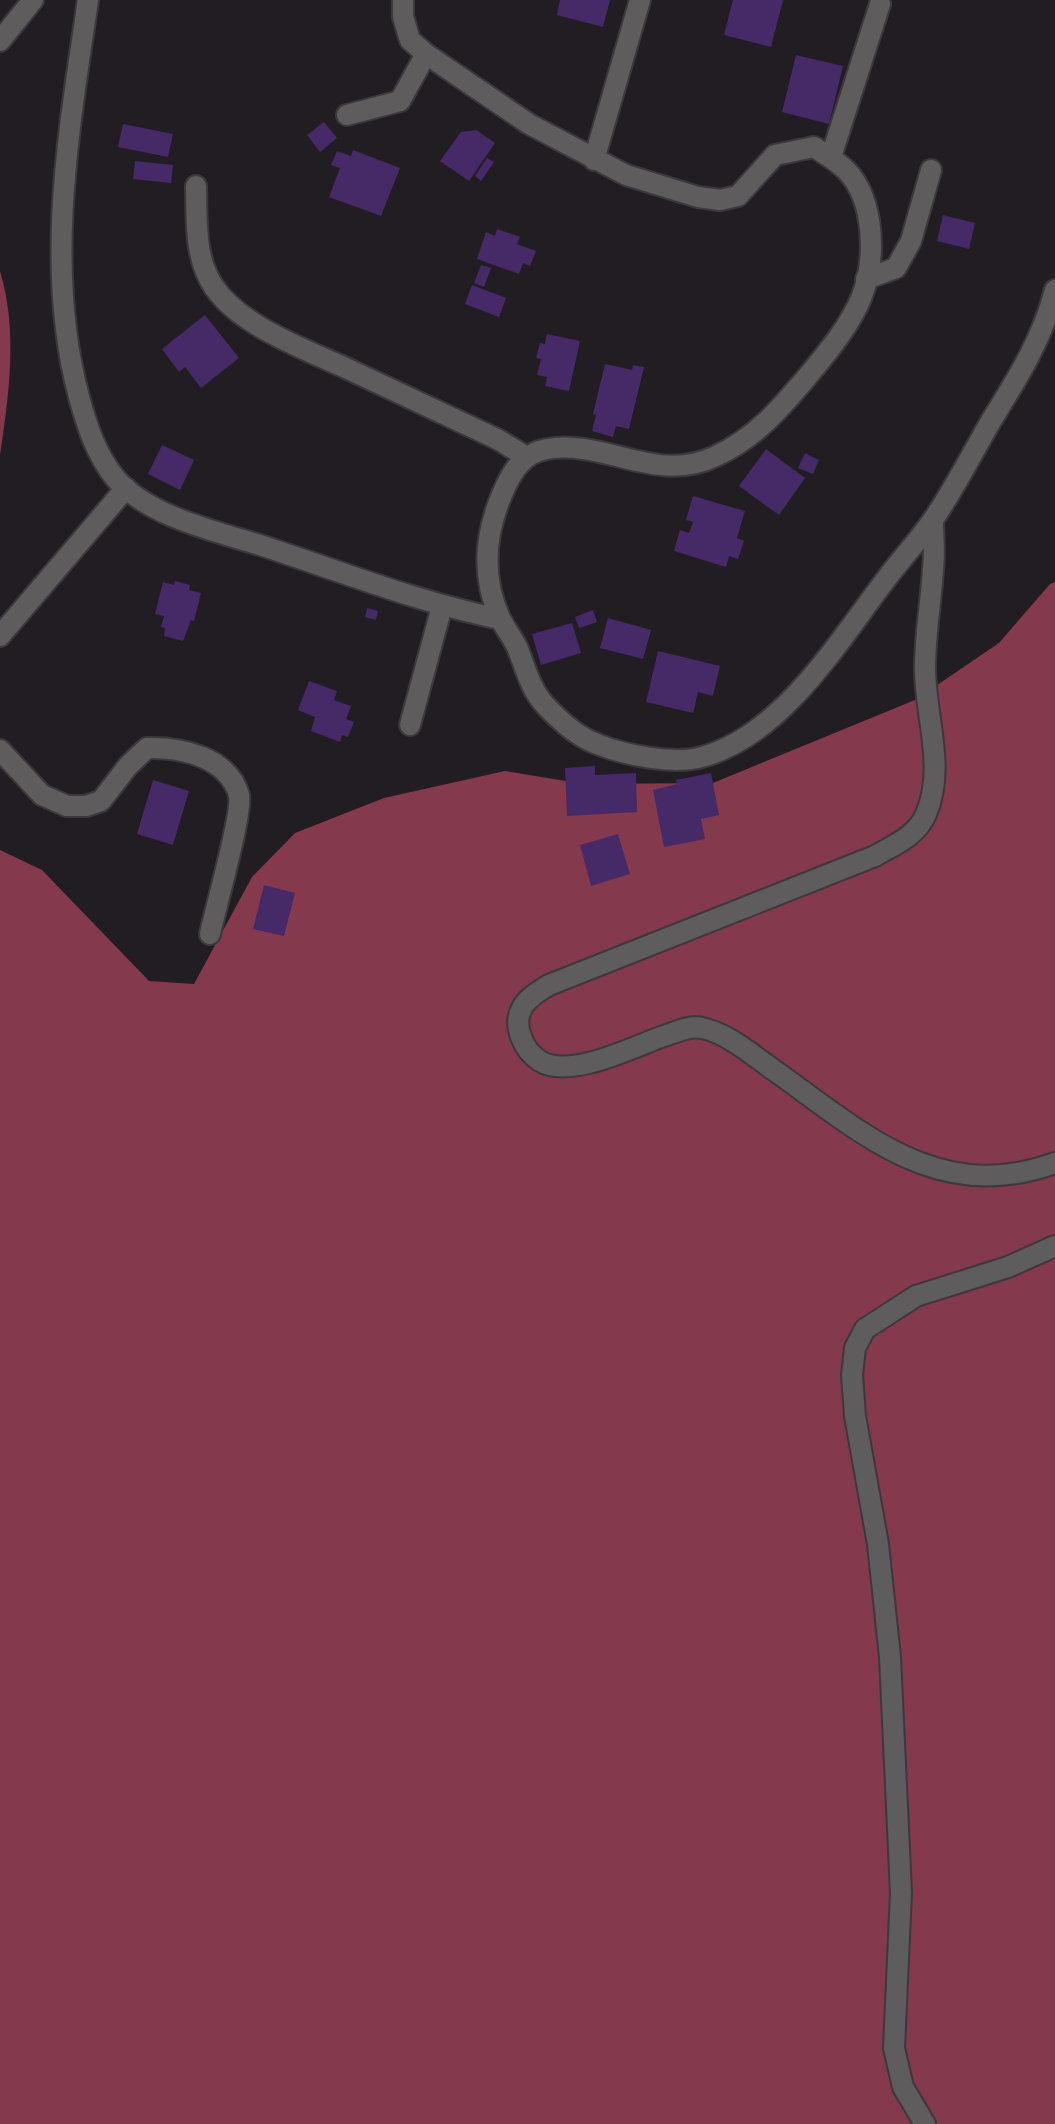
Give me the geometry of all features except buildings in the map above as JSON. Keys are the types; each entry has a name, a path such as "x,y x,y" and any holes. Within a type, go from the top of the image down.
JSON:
{"street":[{"path":"0,41 33,0"},
{"path":"88,0 66,151 63,317 89,433 104,461 126,488 176,518 394,592 500,619"},
{"path":"403,0 403,17 410,40 426,54 529,124 626,175 698,197 720,200 738,196 775,155 814,147 850,174 865,205 871,255 862,295 847,324 773,418 747,440 711,459 685,466 662,467 575,448 549,449 527,457 512,471 494,514 486,550 492,596 500,619 516,645 526,673 542,702 567,726 595,744 666,759 700,758 737,742 775,714 822,666 933,520 1025,365 1046,325 1055,290"},
{"path":"594,160 640,0"},
{"path":"831,157 880,4"},
{"path":"347,115 400,101 426,54"},
{"path":"866,279 896,268 911,241 931,170"},
{"path":"196,186 199,244 204,267 214,288 232,307 280,337 497,439 527,457"},
{"path":"0,636 126,488"},
{"path":"933,520 934,568 926,629 925,672 933,740 934,787 926,816 909,837 875,856 549,985 530,997 520,1010 518,1028 525,1047 538,1060 555,1068 589,1062 684,1029 701,1028 746,1050 872,1141 906,1159 942,1171 995,1177 1055,1163"},
{"path":"410,725 442,606"},
{"path":"0,750 42,795 67,806 86,806 101,801 128,766 147,748 179,748 211,762 230,775 240,797 210,934"},
{"path":"925,2124 903,2087 894,2048 901,1893 890,1657 878,1544 855,1416 852,1375 855,1348 865,1329 916,1296 1008,1267 1055,1246"}],"shaded area":[{"path":"0,271 9,316 10,363 0,455"},
{"path":"1055,582 1055,2124 0,2124 0,850 42,870 149,981 194,984 252,877 295,833 384,798 505,771 584,784 713,783 915,700 999,643"}]}
